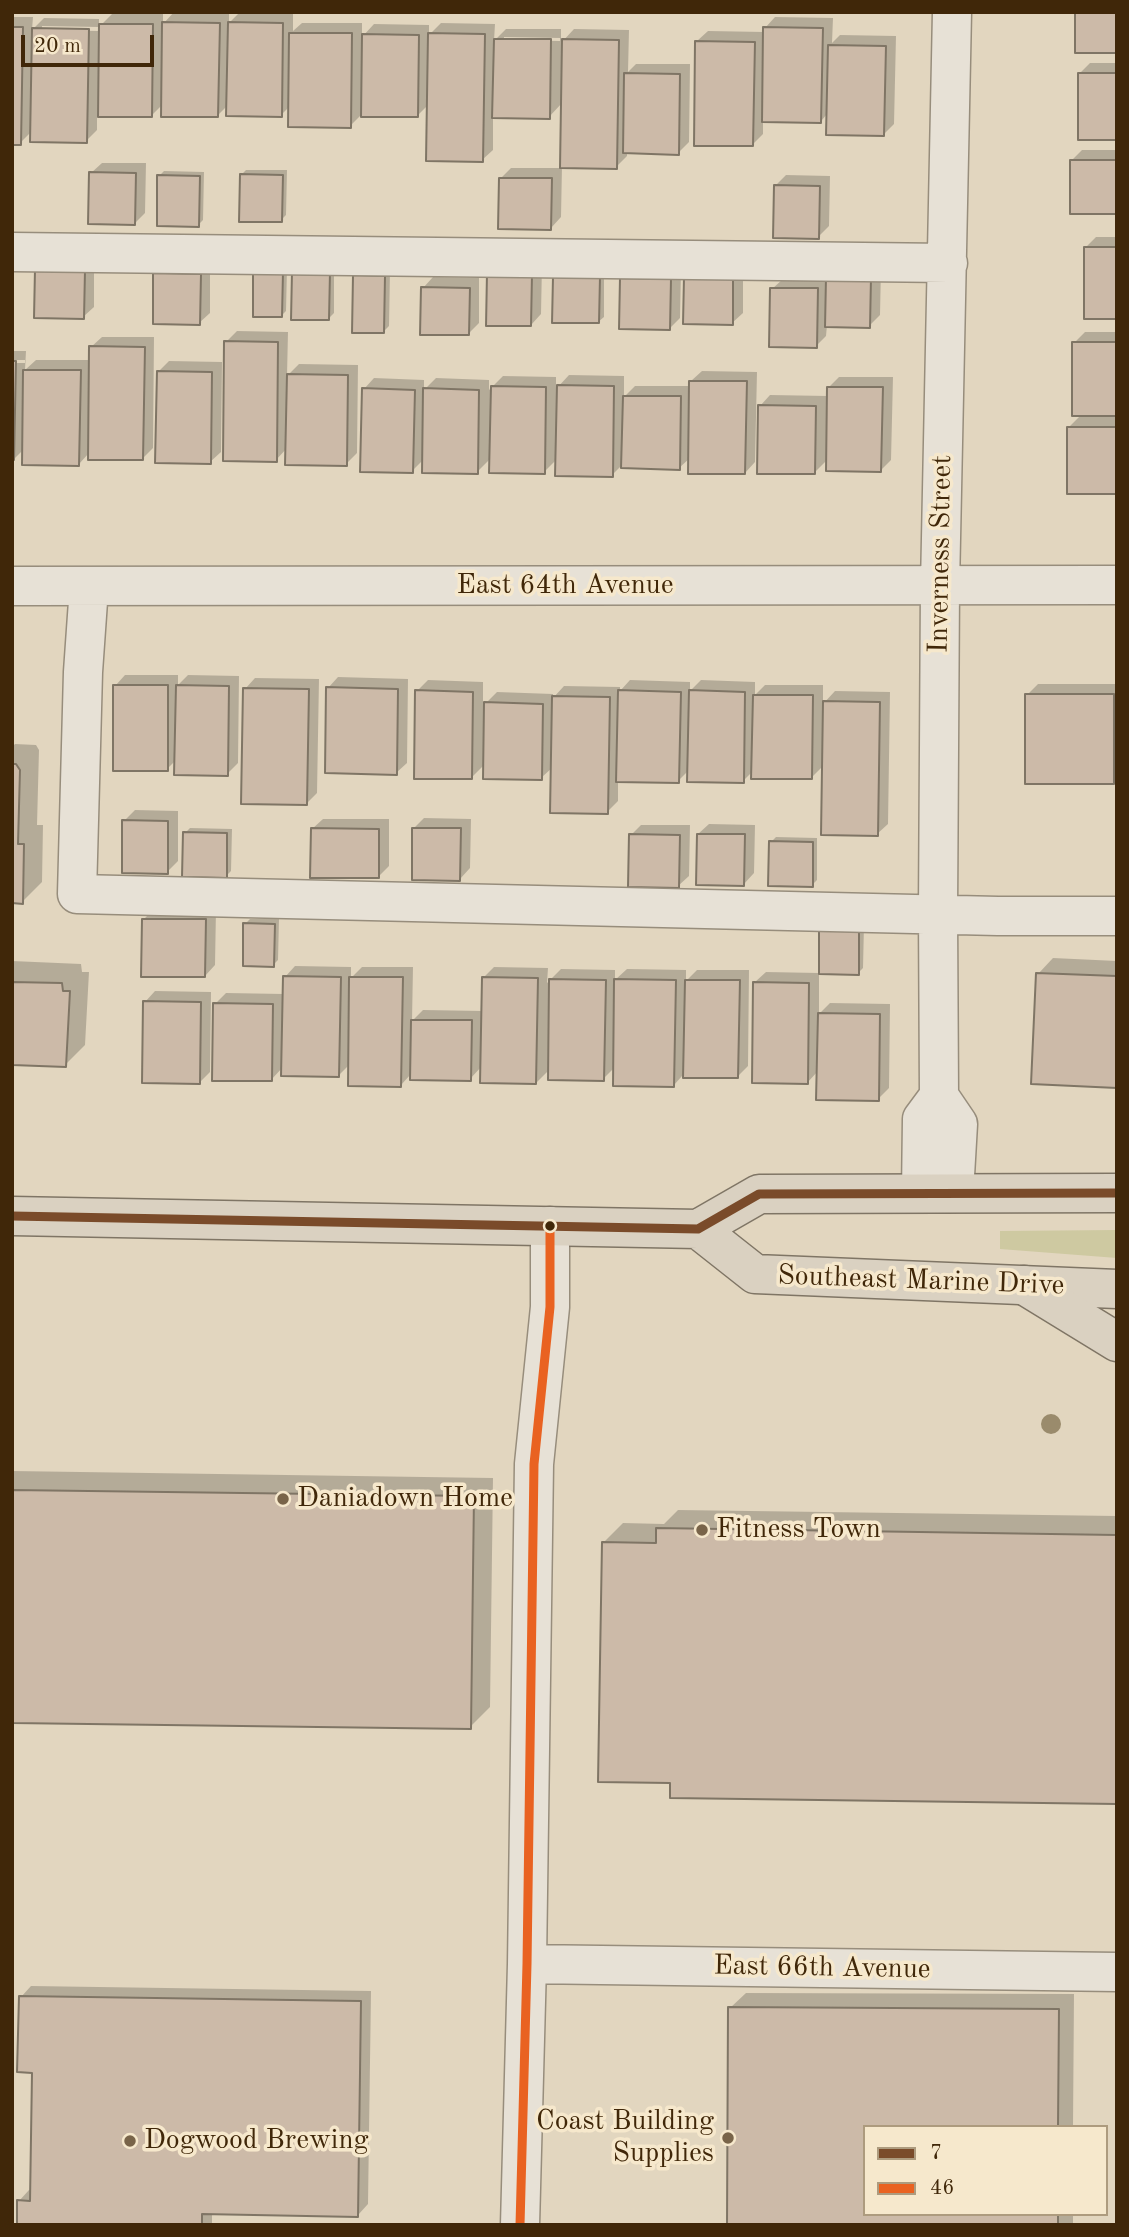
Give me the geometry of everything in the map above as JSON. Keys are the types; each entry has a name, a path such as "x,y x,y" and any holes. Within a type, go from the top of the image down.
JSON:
{"main road":[{"path":"12,1216 698,1229 759,1194 1117,1192"},
{"name":"Southeast Marine Drive","path":"698,1229 755,1274 1117,1289"},
{"path":"1024,1285 1117,1342"}],"street":[{"name":"Inverness Street","path":"937,1193 958,1124 939,1096 940,586 951,12"},
{"path":"12,252 948,263"},
{"name":"East 64th Avenue","path":"12,586 1117,585"},
{"path":"89,587 83,671 77,894 1117,916"},
{"path":"520,2225 527,1964 534,1464 550,1307 551,1226"},
{"name":"East 66th Avenue","path":"527,1964 1117,1972"}],"shaded area":[{"path":"1117,1230 1117,1258 1000,1249 1000,1231"}],"building":[{"path":"1075,12 1117,12 1117,53 1075,53"},
{"path":"162,22 220,23 218,117 161,117"},
{"path":"228,22 283,23 282,117 226,116"},
{"path":"99,24 153,24 152,117 98,117"},
{"path":"12,27 23,27 21,145 12,145"},
{"path":"763,27 823,28 821,123 762,122"},
{"path":"32,28 89,29 87,143 30,142"},
{"path":"289,33 352,33 351,128 288,127"},
{"path":"428,33 485,34 483,162 426,161"},
{"path":"362,34 419,35 418,117 361,117"},
{"path":"494,39 551,39 550,119 492,118"},
{"path":"562,39 619,40 617,169 560,168"},
{"path":"695,41 755,42 753,146 694,146"},
{"path":"828,45 886,46 884,136 826,135"},
{"path":"624,73 680,74 679,155 623,153"},
{"path":"1078,73 1117,73 1117,140 1078,140"},
{"path":"1070,160 1117,160 1117,214 1070,214"},
{"path":"89,172 136,173 135,225 88,224"},
{"path":"240,174 283,175 282,222 239,222"},
{"path":"157,175 200,176 199,227 157,226"},
{"path":"499,178 552,178 551,230 498,229"},
{"path":"774,185 820,186 819,239 773,238"},
{"path":"1084,247 1117,247 1117,319 1084,319"},
{"path":"35,269 85,270 84,319 34,318"},
{"path":"253,271 283,272 282,317 253,317"},
{"path":"292,271 330,272 329,320 291,320"},
{"path":"153,273 201,274 200,325 153,324"},
{"path":"487,273 532,274 531,326 486,326"},
{"path":"353,275 385,276 384,333 352,333"},
{"path":"553,277 600,277 599,323 552,323"},
{"path":"684,277 733,278 733,325 683,324"},
{"path":"826,277 871,277 870,328 825,327"},
{"path":"620,278 671,279 670,330 619,329"},
{"path":"421,287 470,288 469,335 420,335"},
{"path":"770,288 818,288 817,348 769,347"},
{"path":"224,341 278,342 277,462 223,461"},
{"path":"1072,342 1117,342 1117,416 1072,416"},
{"path":"89,346 145,347 143,460 88,460"},
{"path":"12,361 16,361 14,460 12,460"},
{"path":"23,370 81,370 79,466 22,465"},
{"path":"157,371 212,372 211,464 155,463"},
{"path":"287,374 348,375 347,466 285,465"},
{"path":"689,381 747,381 745,474 688,474"},
{"path":"557,385 614,386 613,477 555,476"},
{"path":"491,386 546,387 545,474 489,473"},
{"path":"827,387 883,387 881,472 826,471"},
{"path":"362,388 415,390 413,473 360,472"},
{"path":"423,388 479,390 478,474 422,473"},
{"path":"623,396 681,396 680,470 621,468"},
{"path":"758,405 816,406 815,474 757,474"},
{"path":"1067,427 1117,427 1117,494 1067,494"},
{"path":"113,685 168,685 168,771 113,771"},
{"path":"176,685 229,686 228,776 174,775"},
{"path":"326,687 398,689 397,775 325,773"},
{"path":"243,688 309,689 307,805 241,804"},
{"path":"415,690 473,692 472,779 414,779"},
{"path":"618,690 681,692 679,783 616,782"},
{"path":"689,690 745,692 744,783 687,782"},
{"path":"1025,694 1114,694 1114,784 1025,784"},
{"path":"753,695 813,695 812,779 751,779"},
{"path":"552,696 610,697 608,814 550,813"},
{"path":"823,701 880,702 878,836 821,835"},
{"path":"484,702 543,704 542,780 483,779"},
{"path":"12,764 16,764 20,770 18,844 24,844 23,904 12,903"},
{"path":"122,820 168,821 168,874 122,873"},
{"path":"311,828 379,829 379,878 310,878"},
{"path":"412,828 461,828 460,881 412,880"},
{"path":"183,832 227,833 227,878 182,877"},
{"path":"629,834 680,835 679,888 628,887"},
{"path":"697,834 745,834 744,886 696,885"},
{"path":"769,841 813,842 813,887 768,886"},
{"path":"142,919 206,919 205,977 141,977"},
{"path":"243,923 275,924 274,967 243,966"},
{"path":"819,930 859,930 859,975 819,974"},
{"path":"1036,973 1117,976 1117,1088 1031,1084"},
{"path":"283,976 341,977 339,1077 281,1076"},
{"path":"349,977 403,977 401,1087 348,1086"},
{"path":"482,977 538,978 536,1084 480,1083"},
{"path":"549,979 606,980 604,1081 548,1080"},
{"path":"614,979 676,980 674,1087 613,1086"},
{"path":"685,980 740,980 738,1078 683,1078"},
{"path":"12,982 62,983 63,991 70,991 66,1067 12,1065"},
{"path":"753,982 809,983 808,1084 752,1083"},
{"path":"143,1001 201,1002 200,1084 142,1083"},
{"path":"213,1003 273,1004 272,1081 212,1081"},
{"path":"818,1013 880,1014 879,1101 816,1100"},
{"path":"411,1020 472,1020 471,1081 410,1080"},
{"path":"12,1490 474,1496 471,1729 12,1723"},
{"path":"656,1528 1117,1535 1117,1804 670,1798 670,1783 598,1782 602,1542 656,1543"},
{"path":"19,1996 361,2001 358,2217 202,2214 202,2225 17,2225 17,2200 30,2201 32,2073 17,2072"},
{"path":"728,2007 1059,2009 1058,2125 863,2125 863,2216 1058,2216 1058,2225 727,2225"}],"transit line":[{"name":"7","path":"12,1216 698,1229 759,1194 1117,1193"},
{"name":"46","path":"520,2225 527,1964 534,1464 550,1307 550,1226"}],"place":[{"name":"Daniadown Home","path":"283,1499"},
{"name":"Fitness Town","path":"702,1530"},
{"name":"Coast Building Supplies","path":"728,2138"},
{"name":"Dogwood Brewing","path":"130,2141"}]}
